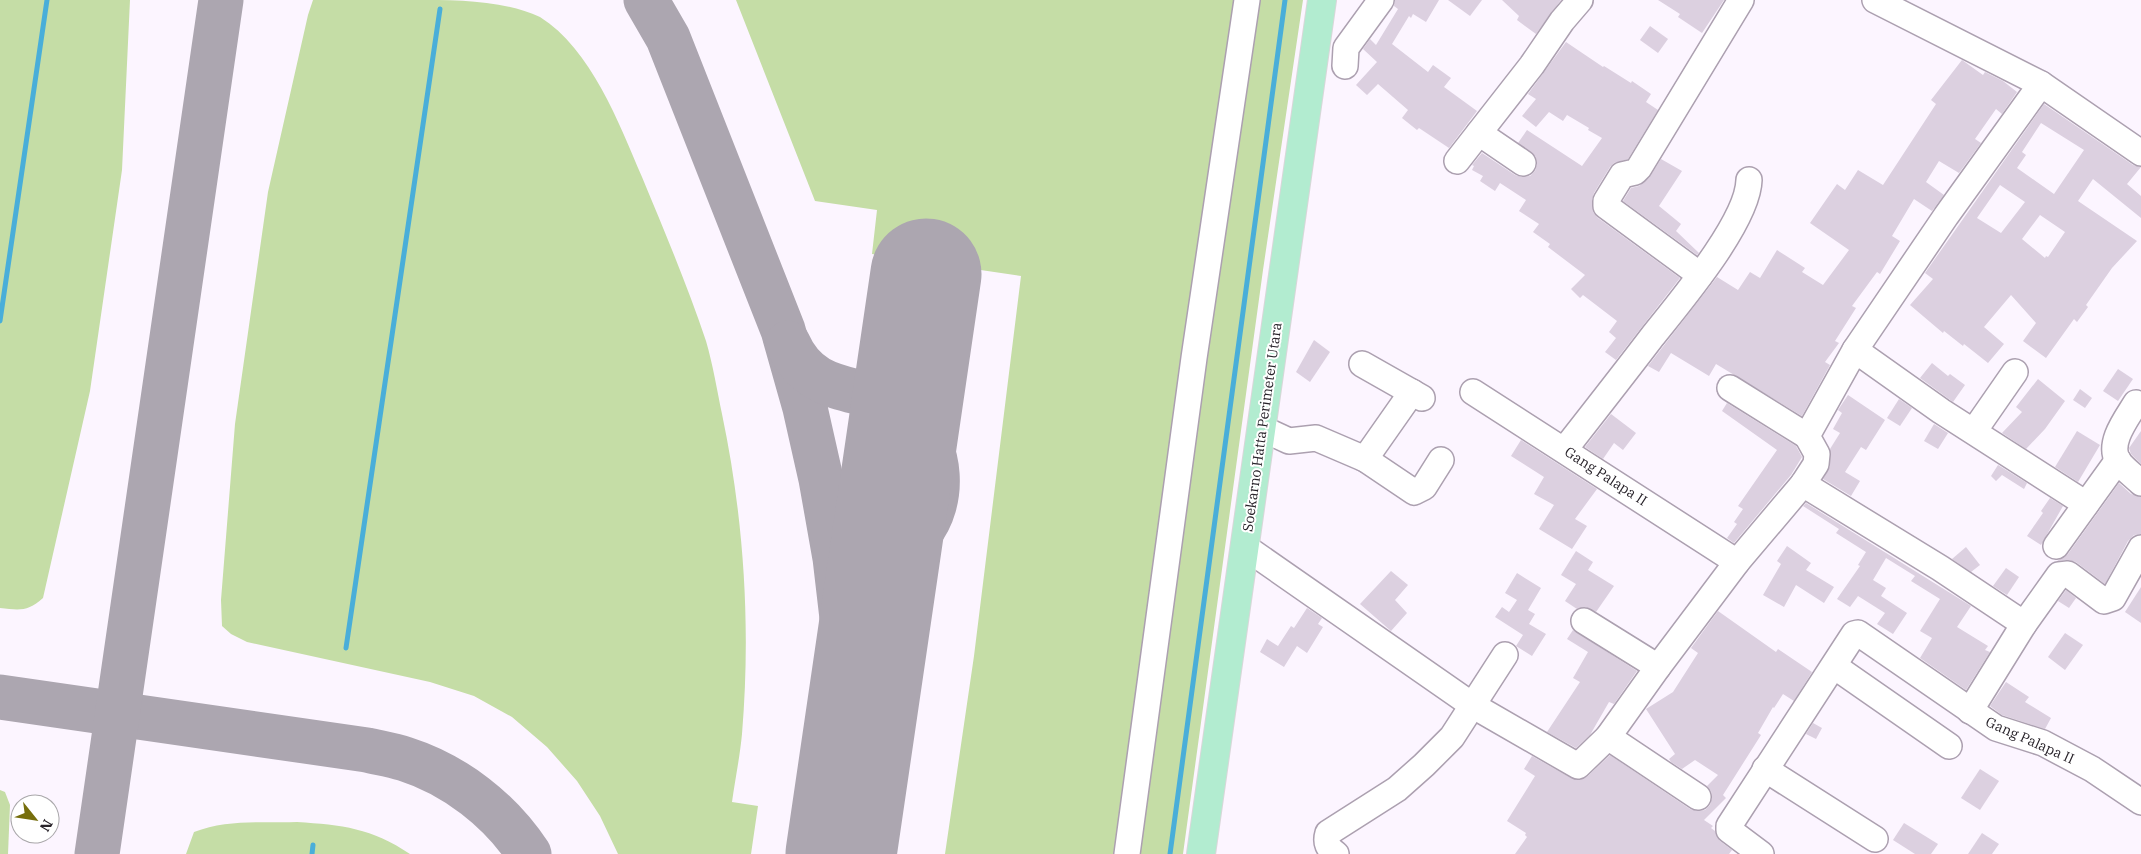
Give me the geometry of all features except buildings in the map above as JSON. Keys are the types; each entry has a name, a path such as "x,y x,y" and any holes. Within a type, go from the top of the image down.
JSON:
{"main road":[{"name":"Soekarno Hatta Perimeter Utara","path":"1201,854 1322,0"}],"street":[{"path":"1127,854 1194,358 1247,0"},
{"path":"1315,52 1346,57 1381,0"},
{"path":"1457,161 1532,65 1562,20 1580,0"},
{"path":"1700,275 1606,206 1606,200 1622,175 1635,172 1640,168 1741,0"},
{"path":"1875,0 2041,84 2141,153"},
{"path":"1807,436 1855,350 1946,216 2041,84"},
{"path":"1479,133 1523,163"},
{"path":"1565,450 1700,275 1734,225 1749,187 1749,180"},
{"path":"1855,350 1941,411 2086,504"},
{"path":"1362,364 1417,395 1365,459"},
{"path":"1974,431 2014,372"},
{"path":"1245,546 1472,705 1578,766 1608,737 1737,562 1803,484 1816,464 1817,454 1807,436 1730,388"},
{"name":"Gang Palapa II","path":"1473,392 1737,562"},
{"path":"2136,403 2115,444 2118,460 2141,483"},
{"path":"1261,428 1289,440 1316,438 1365,459 1414,492 1424,486 1441,460"},
{"path":"2056,546 2118,460"},
{"path":"1803,484 1924,558 2024,624"},
{"path":"1970,711 2024,624 2059,575 2068,574 2104,601 2113,598 2141,548"},
{"path":"1584,621 1658,667"},
{"name":"Gang Palapa II","path":"1834,666 1854,634 1858,633 1996,728 2043,743 2092,769 2141,802"},
{"path":"1336,854 1328,846 1326,839 1328,833 1397,789 1452,737 1505,655"},
{"path":"1761,854 1729,828 1834,666 1949,746"},
{"path":"1608,737 1698,797"},
{"path":"1765,770 1875,839"}],"green space":[{"path":"0,0 130,0 122,170 90,391 43,598 33,606 23,609 0,608"},
{"path":"313,0 463,1 495,4 526,11 540,17 558,31 589,67 602,89 633,156 692,300 711,359 730,453 744,573 746,653 742,734 732,802 758,806 751,854 618,854 600,816 577,781 547,747 512,717 474,696 430,682 247,642 231,634 222,626 221,600 235,424 268,192"},
{"path":"736,0 1303,0 1263,270 1183,854 945,854 974,656 1021,276 872,254 877,210 815,201"},
{"path":"0,790 5,792 10,805 8,854 0,854"},
{"path":"245,822 297,822 356,829 383,838 410,854 186,854 194,832 207,828"}],"waterway":[{"path":"0,321 47,0"},
{"path":"1170,854 1285,0"},
{"path":"346,648 440,9"},
{"path":"312,854 313,845"}],"taxiway":[{"path":"97,854 221,0"},
{"path":"646,0 668,38 783,330 805,408 821,479 835,558 842,618 846,700 840,854"},
{"path":"788,343 800,362 813,375 829,384 881,399 898,406 913,418 923,430 935,459 937,490 934,506 920,533 898,558 888,575 878,612 868,679"},
{"path":"0,697 367,750 400,758 423,766 459,784 490,809 529,854"}],"runway":[{"path":"841,854 926,274"}]}
